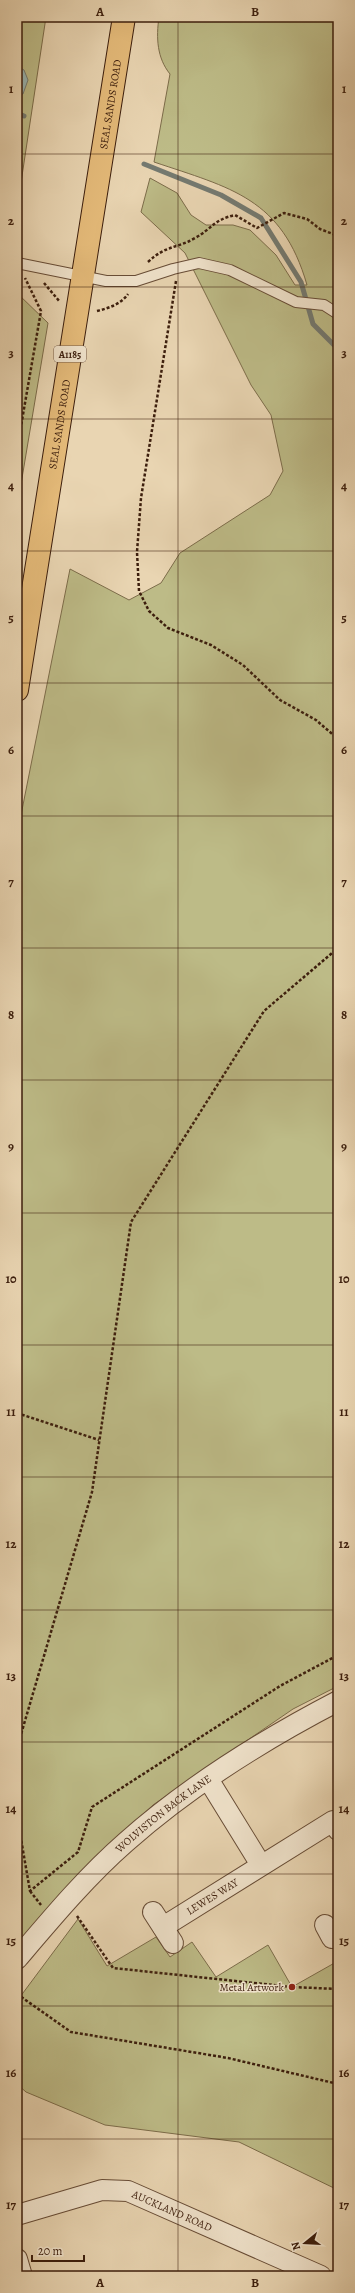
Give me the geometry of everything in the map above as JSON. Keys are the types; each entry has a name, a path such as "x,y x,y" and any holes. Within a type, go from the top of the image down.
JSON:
{"main road":[{"name":"SEAL SANDS ROAD","path":"17,690 124,17"}],"street":[{"name":"WOLVISTON BACK LANE","path":"17,1959 66,1901 125,1842 208,1779 274,1736 338,1701"},
{"path":"208,1779 261,1865"},
{"name":"LEWES WAY","path":"163,1927 333,1821 338,1830"},
{"name":"AUCKLAND ROAD","path":"17,2215 102,2190 128,2191 288,2270 321,2276"},
{"path":"17,2259 22,2276"}],"lane":[{"path":"19,263 84,275 106,282 136,281 173,269 199,264 230,270 296,302 324,305 338,314"}],"path":[{"path":"136,281 148,262 161,251 195,238 220,219 235,215 257,228 284,213 307,219 320,229 338,236"},
{"path":"17,449 40,311 37,301 26,284 19,263"},
{"path":"173,269 176,284 141,498 137,552 139,591 149,611 168,628 212,645 243,665 280,700 316,720 338,739"},
{"path":"17,1748 92,1492 131,1222 264,1011 338,948"},
{"path":"17,1413 99,1440"},
{"path":"17,1816 30,1891 78,1852 92,1808 280,1686 338,1655"},
{"path":"66,1901 113,1968 292,1987 338,1989"},
{"path":"17,1994 71,2032 228,2058 338,2084"}],"shaded area":[{"path":"17,17 46,17 17,209"},
{"path":"159,17 338,17 338,1686 293,1709 153,1805 59,1895 17,1949 17,841 21,815 70,569 129,600 161,583 180,553 270,495 283,471 271,415 251,385 185,253 141,212 150,178 177,193 191,215 206,225 233,225 250,230 276,255 295,285 307,285 296,256 283,233 268,215 250,201 230,189 154,162 170,74 162,61 158,47"},
{"path":"17,293 48,323 17,508"},
{"path":"78,1919 107,1966 156,1937 170,1957 192,1942 216,1977 268,1945 292,1987 338,1961 338,2190 239,2142 105,2125 26,2092 17,2084 17,2001"}],"water":[{"path":"17,66 24,70 28,80 23,94 17,95"}],"waterway":[{"path":"17,113 24,116"},
{"path":"144,164 221,195 261,218 301,282 313,324 338,349"}],"place":[{"name":"Metal Artwork","path":"292,1987"}]}
